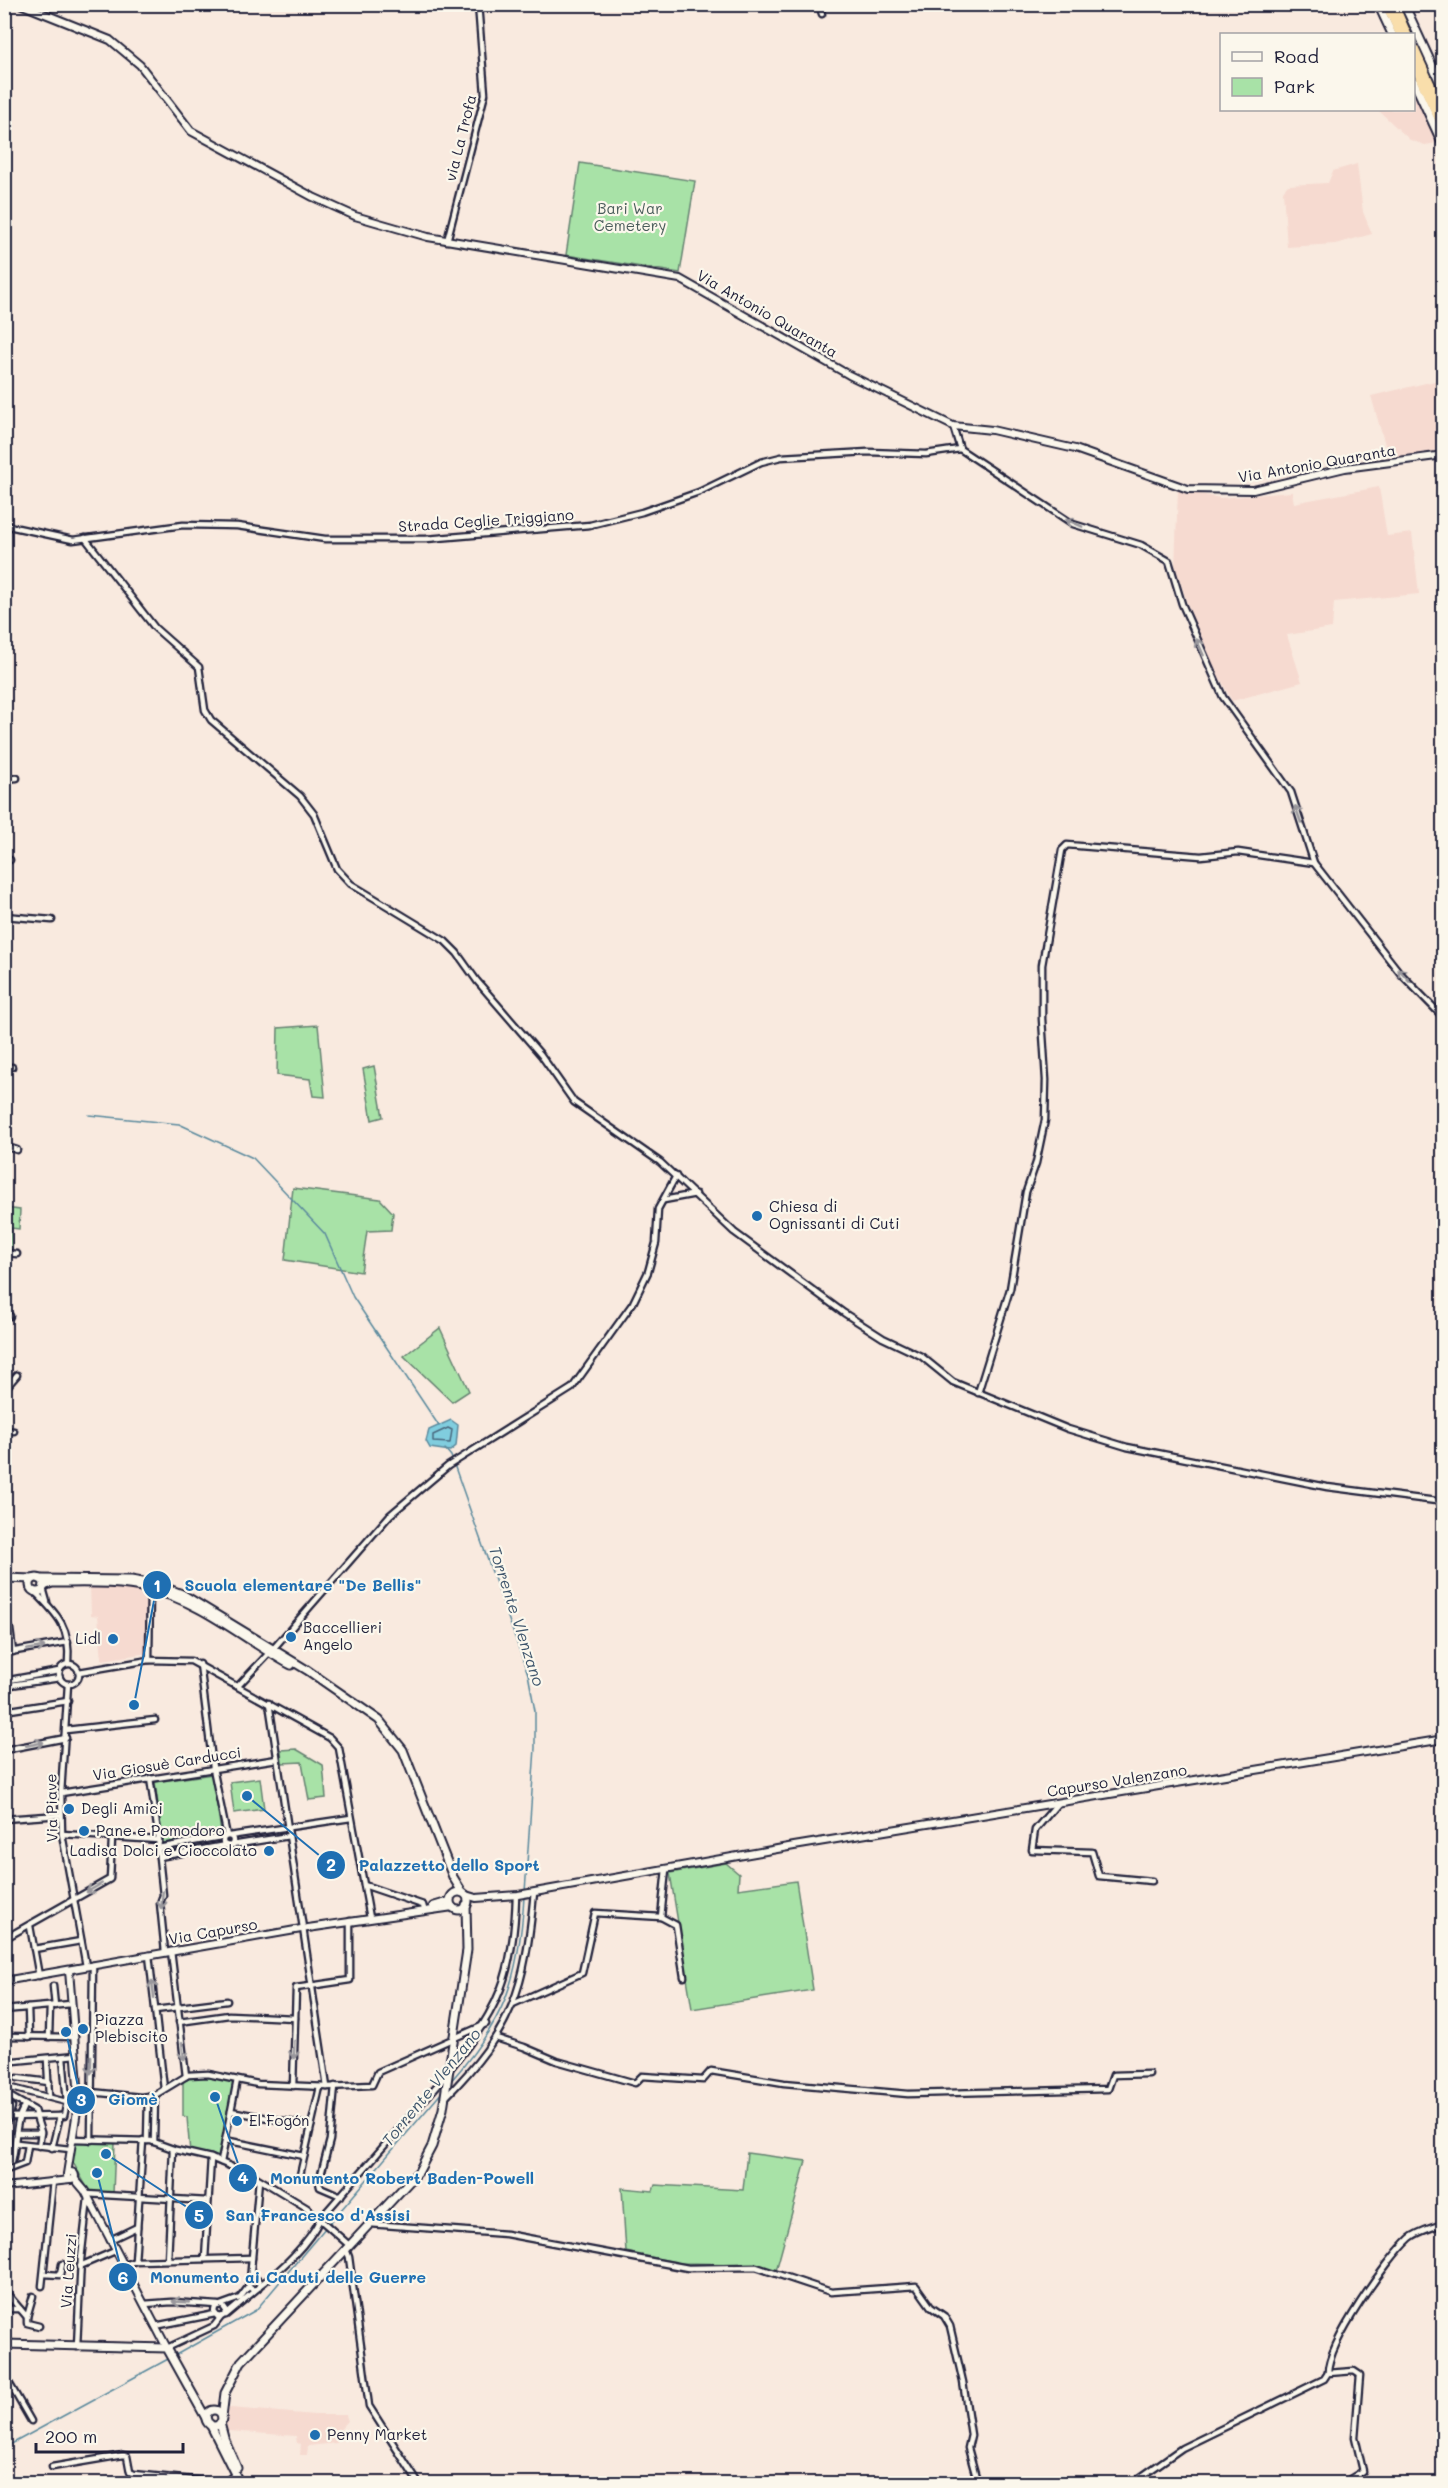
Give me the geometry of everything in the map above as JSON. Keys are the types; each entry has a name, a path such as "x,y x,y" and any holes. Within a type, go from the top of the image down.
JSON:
{"highway":[{"path":"1386,4 1400,33"},
{"path":"1394,4 1407,33"},
{"path":"1415,52 1443,114"},
{"path":"1415,69 1443,130"}],"main road":[{"path":"1378,4 1392,33"},
{"path":"1404,4 1443,91"},
{"path":"1415,86 1443,147"},
{"path":"32,1590 40,1583 111,1579 159,1585 193,1599 271,1651"},
{"path":"4,1580 85,1583 150,1589 192,1605 321,1681 370,1713 393,1735 414,1774 453,1877 465,1899 467,1950 445,2098 432,2146 419,2171 241,2361 225,2393 211,2411 208,2422"},
{"path":"4,1580 17,1582 32,1590"},
{"path":"32,1590 40,1583"},
{"path":"453,1877 453,1903 467,1923"},
{"path":"453,1903 465,1899"},
{"path":"453,1903 465,1899"},
{"path":"4,2344 168,2350 240,2484"},
{"path":"225,2393 221,2420 231,2457 245,2484"},
{"path":"197,2404 211,2411 221,2420"},
{"path":"208,2422 221,2420"}],"street":[{"name":"Via Antonio Quaranta","path":"20,4 118,46 140,65 191,131 274,178 355,216 447,241 680,279 849,375 953,426 992,430 1075,449 1188,489 1253,490 1345,468 1443,455"},
{"name":"via La Trofa","path":"447,241 485,94 478,4"},
{"path":"819,4 822,14"},
{"path":"953,426 960,449 1073,524 1141,545 1169,561 1182,604 1223,697 1291,792 1314,863 1400,973 1443,1018"},
{"name":"Strada Ceglie Triggiano","path":"4,525 45,536 73,540 183,525 237,526 325,539 370,541 426,539 590,525 642,512 689,496 761,462 781,457 868,452 926,454 960,449"},
{"path":"85,538 154,628 199,667 205,710 211,720 280,778 314,814 337,869 351,884 388,909 445,941 541,1055 574,1102 632,1140 696,1194 734,1232 844,1313 883,1338 921,1356 953,1382 1068,1429 1127,1447 1327,1487 1443,1502"},
{"path":"4,779 17,778"},
{"path":"978,1393 1010,1289 1026,1192 1036,1162 1045,1120 1042,965 1062,850 1066,845 1092,845 1202,856 1238,852 1314,863"},
{"path":"4,916 52,920"},
{"path":"4,1067 12,1067"},
{"path":"4,1146 17,1150"},
{"path":"238,1686 404,1502 432,1482 448,1466 572,1389 633,1303 648,1272 656,1243 658,1209 676,1176"},
{"path":"664,1200 696,1194"},
{"path":"4,1253 16,1254"},
{"path":"4,1390 17,1375"},
{"path":"4,1430 14,1431"},
{"path":"40,1583 47,1602"},
{"path":"149,1660 150,1589"},
{"path":"4,1681 59,1671 68,1663 68,1642 58,1615 32,1590"},
{"path":"10,1629 13,1652"},
{"path":"4,1653 68,1642"},
{"path":"79,1672 149,1660 180,1659 201,1664 330,1738 339,1748 370,1918"},
{"path":"68,1663 76,1667 79,1672"},
{"path":"201,1664 213,1768 228,1836 233,1839 232,1845"},
{"path":"59,1671 60,1678"},
{"path":"4,1686 60,1678 68,1684 76,1680 79,1672"},
{"name":"Via Piave","path":"68,1684 61,1815 62,1834 81,1941 90,1966 91,2140"},
{"path":"4,1711 68,1701"},
{"path":"270,1703 301,1929 327,2087"},
{"path":"66,1730 155,1720"},
{"path":"4,1750 66,1738"},
{"name":"Capurso Valenzano","path":"465,1899 517,1895 794,1846 1443,1739"},
{"name":"Via Giosuè Carducci","path":"61,1793 277,1760"},
{"path":"150,1778 159,1840 168,1952 186,2076"},
{"path":"1057,1804 1035,1830 1032,1848 1034,1851 1092,1852 1095,1855 1096,1873 1099,1876 1152,1881"},
{"path":"4,1818 61,1815"},
{"path":"158,1848 351,1818"},
{"path":"274,1830 276,1838"},
{"path":"62,1834 112,1839 159,1840"},
{"path":"226,1845 223,1841 228,1836"},
{"path":"159,1857 289,1836"},
{"path":"4,1939 110,1879 112,1839"},
{"path":"173,1846 175,1855"},
{"path":"661,1917 666,1869"},
{"path":"364,1885 423,1905 425,1909"},
{"path":"445,2098 496,2038 513,2004 528,1952 533,1892"},
{"path":"69,1970 78,2105 70,2149 71,2176 87,2196 168,2350 214,2326 291,2257 341,2196 449,2073 486,2024 504,1984 511,1960 517,1895"},
{"name":"Via Capurso","path":"4,1981 39,1977 149,1955 453,1903"},
{"path":"513,2004 582,1973 590,1944 592,1917 595,1913 661,1917 676,1925 684,1977"},
{"path":"293,2086 296,1988 310,1984 350,1980 350,1921"},
{"path":"30,1926 39,1977"},
{"path":"34,1949 81,1941"},
{"path":"149,1955 164,2089"},
{"path":"50,2037 53,1986"},
{"path":"155,2010 226,2001"},
{"path":"4,2010 71,2004"},
{"path":"28,2008 29,2037"},
{"path":"179,2022 229,2015 295,2018"},
{"path":"90,2092 148,2096 186,2076 208,2074 237,2080 293,2086 372,2085 378,2072 486,2024"},
{"path":"4,2036 75,2037"},
{"path":"496,2038 557,2061 635,2084 642,2076 703,2080 711,2071 784,2083 935,2095 1108,2089 1113,2075 1149,2074"},
{"path":"4,2061 76,2055"},
{"path":"12,2107 6,2119 64,2116 67,2102 63,2057"},
{"path":"47,2059 49,2097"},
{"path":"17,2078 49,2082"},
{"path":"26,2090 27,2079"},
{"path":"221,2162 237,2080"},
{"path":"4,2086 78,2105"},
{"path":"335,2086 330,2140 319,2182 320,2187 341,2196"},
{"path":"300,2175 320,2087"},
{"path":"154,2142 155,2094"},
{"path":"4,2104 9,2096 34,2110 41,2133 39,2146"},
{"path":"135,2261 148,2096"},
{"path":"4,2162 12,2161 17,2144 18,2119 24,2106"},
{"path":"231,2111 311,2126"},
{"path":"52,2148 60,2116"},
{"path":"16,2133 41,2133"},
{"path":"72,2139 145,2140 211,2158 259,2180 322,2220 348,2247 369,2406 419,2484"},
{"path":"225,2140 304,2156"},
{"path":"17,2144 70,2149"},
{"path":"4,2171 25,2163 28,2145"},
{"path":"168,2260 173,2149"},
{"path":"205,2259 211,2158"},
{"path":"4,2187 53,2181 71,2176"},
{"path":"259,2180 250,2283 254,2289 259,2287"},
{"path":"42,2286 53,2181"},
{"path":"87,2196 208,2201"},
{"name":"Via Leuzzi","path":"77,2347 80,2266 87,2196"},
{"path":"370,2223 527,2236 687,2268 756,2267 831,2292 916,2286 931,2307 944,2316 950,2326 963,2382 971,2435 968,2448 978,2484"},
{"path":"1131,2484 1182,2448 1324,2379 1328,2373 1332,2348 1374,2282 1411,2236 1443,2223"},
{"path":"110,2240 137,2227"},
{"path":"80,2266 115,2251"},
{"path":"123,2266 135,2261 252,2258"},
{"path":"44,2274 60,2275 62,2264"},
{"path":"215,2314 214,2309 240,2298 250,2283 257,2279 259,2287"},
{"path":"4,2290 27,2317"},
{"path":"33,2296 27,2323 39,2326"},
{"path":"144,2304 172,2302 220,2305 226,2308 223,2316"},
{"path":"4,2309 20,2310"},
{"path":"155,2326 215,2314 223,2316"},
{"path":"1328,2373 1353,2371 1360,2375 1355,2437 1363,2471 1350,2479 1349,2484"},
{"path":"4,2374 31,2421"},
{"path":"52,2467 123,2455 127,2456 130,2472 134,2474 223,2483 235,2474"}],"shaded area":[{"path":"1415,94 1437,143 1425,145 1410,140 1379,111 1415,111"},
{"path":"1357,164 1363,212 1372,234 1335,244 1287,247 1283,191 1288,185 1328,183 1333,171"},
{"path":"1443,379 1443,450 1389,459 1371,396"},
{"path":"1379,487 1387,536 1412,533 1419,594 1334,602 1332,628 1287,635 1302,682 1232,701 1199,638 1175,566 1178,490 1220,498 1292,492 1294,503"},
{"path":"90,1586 148,1591 148,1653 102,1660 98,1616 91,1615"},
{"path":"231,2408 315,2415 346,2415 348,2421 335,2435 337,2443 308,2446 307,2455 300,2455 301,2444 297,2443 296,2436 228,2431 225,2424 227,2410"}],"green space":[{"name":"Bari War Cemetery","path":"580,163 695,181 680,273 566,255"},
{"path":"318,1025 325,1097 313,1096 310,1079 277,1075 278,1028"},
{"path":"374,1066 383,1117 372,1120 363,1069"},
{"path":"293,1188 380,1199 393,1213 391,1230 367,1231 361,1272 285,1260"},
{"path":"5,1208 20,1210 19,1229 11,1228 12,1251 5,1251"},
{"path":"440,1328 469,1391 452,1402 404,1356"},
{"path":"296,1749 323,1765 326,1798 309,1800 302,1762 282,1763 281,1750"},
{"path":"213,1774 221,1833 163,1843 155,1782"},
{"path":"260,1778 264,1809 234,1813 230,1782"},
{"path":"726,1863 739,1874 738,1889 796,1881 813,1990 692,2009 670,1873"},
{"path":"208,2074 237,2080 221,2162 190,2153 187,2117 183,2116 183,2080 188,2075"},
{"path":"75,2142 115,2143 113,2194 89,2191 70,2157"},
{"path":"747,2153 806,2161 776,2271 739,2264 680,2263 626,2252 622,2188 653,2191 655,2185 743,2190"}],"water":[{"path":"451,1420 458,1425 456,1446 450,1451 430,1448 426,1441 429,1430"}],"waterway":[{"name":"Torrente Vlenzano","path":"89,1115 179,1124 253,1158 325,1234 353,1297 439,1426"},
{"name":"Torrente Vlenzano","path":"445,1449 451,1456 528,1674 535,1711 535,1748 525,1892"},
{"name":"Torrente Vlenzano","path":"450,2082 484,2039 506,1997 518,1952 524,1897"},
{"name":"Torrente Vlenzano","path":"329,2224 443,2091"},
{"name":"Torrente Vlenzano","path":"174,2356 256,2310 326,2227"},
{"name":"Torrente Vlenzano","path":"4,2448 170,2358"}],"place":[{"name":"Chiesa di Ognissanti di Cuti","path":"757,1216"},
{"name":"Baccellieri Angelo","path":"291,1637"},
{"name":"Lidl","path":"113,1639"},
{"name":"Scuola elementare \"De Bellis\"","path":"134,1705"},
{"name":"Palazzetto dello Sport","path":"247,1796"},
{"name":"Degli Amici","path":"69,1809"},
{"name":"Pane e Pomodoro","path":"84,1831"},
{"name":"Ladisa Dolci e Cioccolato","path":"269,1851"},
{"name":"Piazza Plebiscito","path":"83,2029"},
{"name":"Giomè","path":"66,2032"},
{"name":"Monumento Robert Baden-Powell","path":"215,2097"},
{"name":"El Fogón","path":"237,2121"},
{"name":"San Francesco d'Assisi","path":"106,2154"},
{"name":"Monumento ai Caduti delle Guerre","path":"97,2173"},
{"name":"Penny Market","path":"315,2435"}]}
